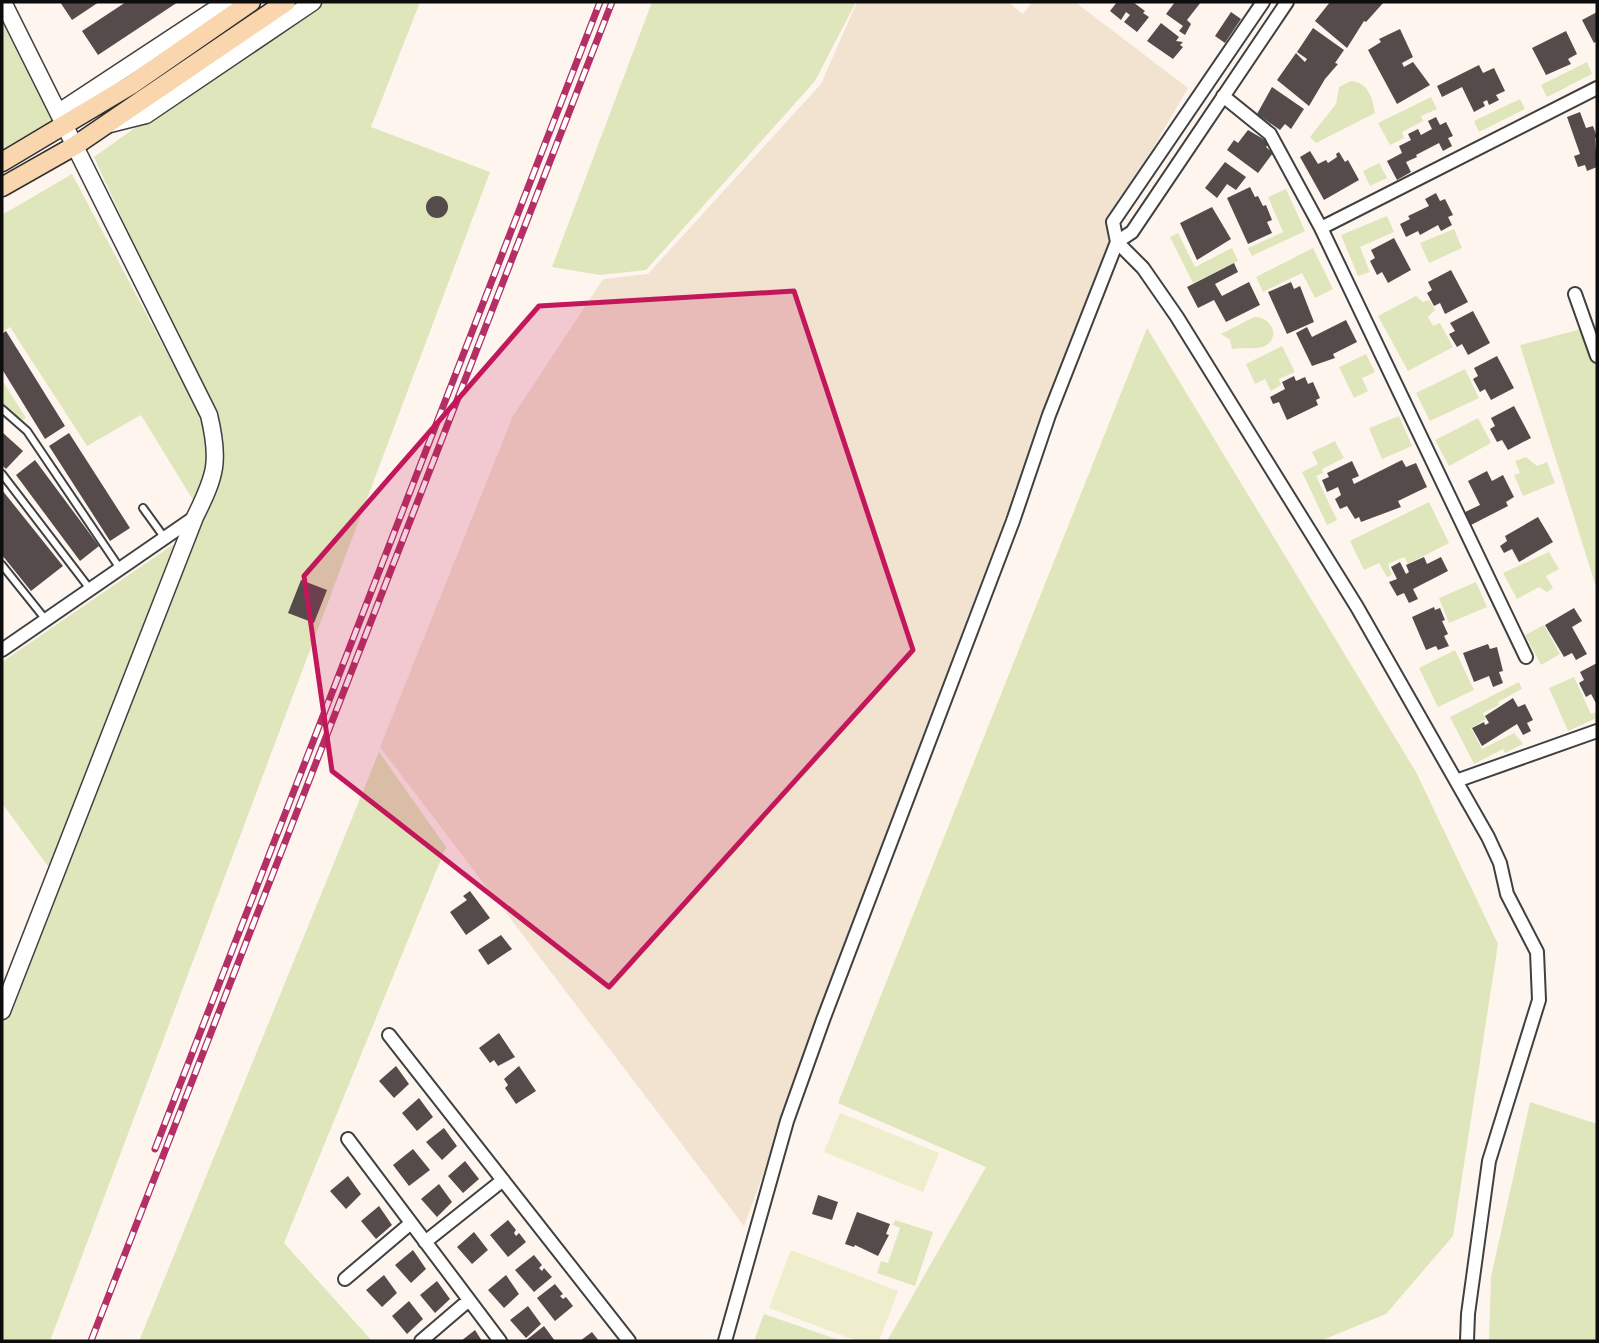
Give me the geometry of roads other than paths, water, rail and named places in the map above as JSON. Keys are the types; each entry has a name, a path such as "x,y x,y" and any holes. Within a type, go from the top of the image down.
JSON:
{"main road":[{"path":"2,162 62,118 93,108 131,85 251,2"},
{"path":"2,187 107,125 286,2"}],"street":[{"path":"2,1012 195,517 212,482 217,449 209,415 3,2"},
{"path":"62,118 226,2"},
{"path":"107,125 146,115 313,2"},
{"path":"724,1341 787,1121 1013,521 1049,415 1117,242 1113,222 1263,2"},
{"path":"1117,242 1132,232 1287,2"},
{"path":"1321,228 1597,88"},
{"path":"1223,96 1270,134 1321,228 1526,657"},
{"path":"1117,242 1143,268 1177,317 1357,607 1488,837 1500,863 1507,894 1537,952 1539,1000 1489,1161 1468,1314 1467,1341"},
{"path":"1575,294 1597,356"},
{"path":"2,650 195,517"},
{"path":"1456,781 1597,731"},
{"path":"389,1035 629,1341"},
{"path":"348,1139 500,1341"},
{"path":"425,1242 503,1180"},
{"path":"345,1279 411,1223"},
{"path":"421,1341 469,1300"}],"lane":[{"path":"2,409 27,431 119,567"},
{"path":"2,474 90,589"},
{"path":"143,508 164,537"},
{"path":"2,565 46,620"}],"railway":[{"path":"155,1149 600,2"},
{"path":"91,1341 612,2"}]}
